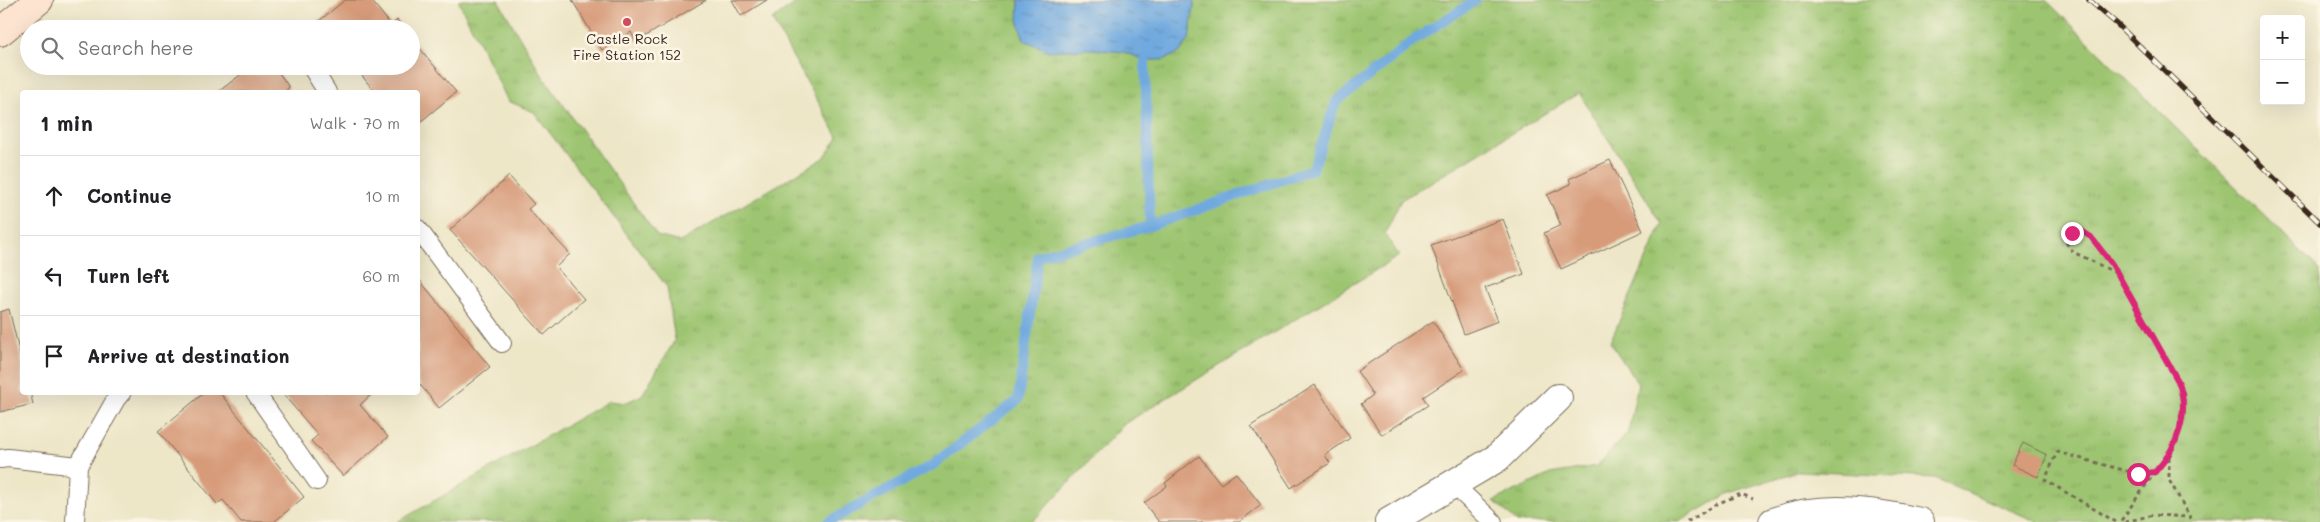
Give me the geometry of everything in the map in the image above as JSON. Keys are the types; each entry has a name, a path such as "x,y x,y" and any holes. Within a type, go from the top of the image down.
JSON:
{"main road":[{"path":"0,32 39,0"}],"street":[{"path":"1389,522 1497,458 1558,398"},
{"path":"1787,519 1852,511 1885,514 1920,522"}],"lane":[{"path":"317,75 326,90"},
{"path":"420,232 502,343"},
{"path":"75,522 78,466 119,395"},
{"path":"257,395 317,481"},
{"path":"0,459 8,458 78,466"},
{"path":"1453,484 1494,522"}],"path":[{"path":"2116,272 2073,252 2066,242 2072,233 2080,230 2091,237 2116,272 2178,381 2184,395 2177,440 2169,456 2118,522 2045,480 2057,452 2138,474 2155,472"},
{"path":"2169,456 2169,480 2193,522"},
{"path":"1687,522 1718,503 1741,494 1787,519"},
{"path":"2124,522 2153,515 2190,517"}],"green space":[{"path":"458,0 498,0 542,75 657,236 680,242 824,158 838,137 772,20 800,0 2046,0 2320,270 2320,522 2038,522 1935,478 1799,471 1729,493 1679,522 1517,522 1494,501 1550,474 1597,466 1628,432 1638,384 1610,342 1662,224 1579,93 1401,200 1385,233 1399,256 1124,424 1032,522 397,522 609,401 625,403 642,395 675,340 667,287 534,112 508,101"}],"water":[{"path":"1019,0 1195,0 1189,40 1179,53 1163,60 1145,60 1124,52 1090,49 1049,51 1024,40 1018,20"}],"building":[{"path":"345,0 371,0 387,20 320,20"},
{"name":"Castle Rock Fire Station 152","path":"572,0 706,0 636,42 631,32 602,50"},
{"path":"732,0 767,0 741,16"},
{"path":"420,49 456,92 420,122 420,90 373,90 361,75 420,75"},
{"path":"240,75 280,75 289,87 287,90 221,90"},
{"path":"1610,160 1643,231 1561,269 1544,233 1561,225 1547,195 1571,184 1569,179"},
{"path":"509,176 534,204 528,209 570,254 556,267 584,299 544,335 450,230"},
{"path":"1503,219 1524,274 1485,288 1498,321 1464,334 1431,245"},
{"path":"420,280 490,367 439,408 420,384"},
{"path":"9,309 20,355 20,395 31,395 33,404 0,412 0,312"},
{"path":"1433,321 1464,370 1423,397 1428,405 1382,435 1361,404 1373,395 1357,371"},
{"path":"1315,385 1350,438 1325,455 1330,463 1291,488 1251,426"},
{"path":"201,395 221,395 304,497 274,522 241,522 223,500 217,504 158,431"},
{"path":"284,395 371,395 360,405 388,437 343,476 311,441 318,435"},
{"path":"2023,443 2047,455 2038,477 2012,465"},
{"path":"1199,456 1221,484 1236,473 1261,505 1239,522 1159,522 1144,503 1167,486 1165,483"}],"waterway":[{"path":"1150,226 1313,169 1336,102 1417,38 1476,0"},
{"path":"828,522 933,465 1018,400 1038,256 1150,226 1145,60"}],"railway":[{"path":"2089,0 2117,24 2320,223"}],"place":[{"name":"Castle Rock Fire Station 152","path":"627,22"}],"route":[{"path":"2072,233 2080,230 2091,237 2112,264 2184,395 2177,440 2169,456 2155,472 2138,474"}]}
